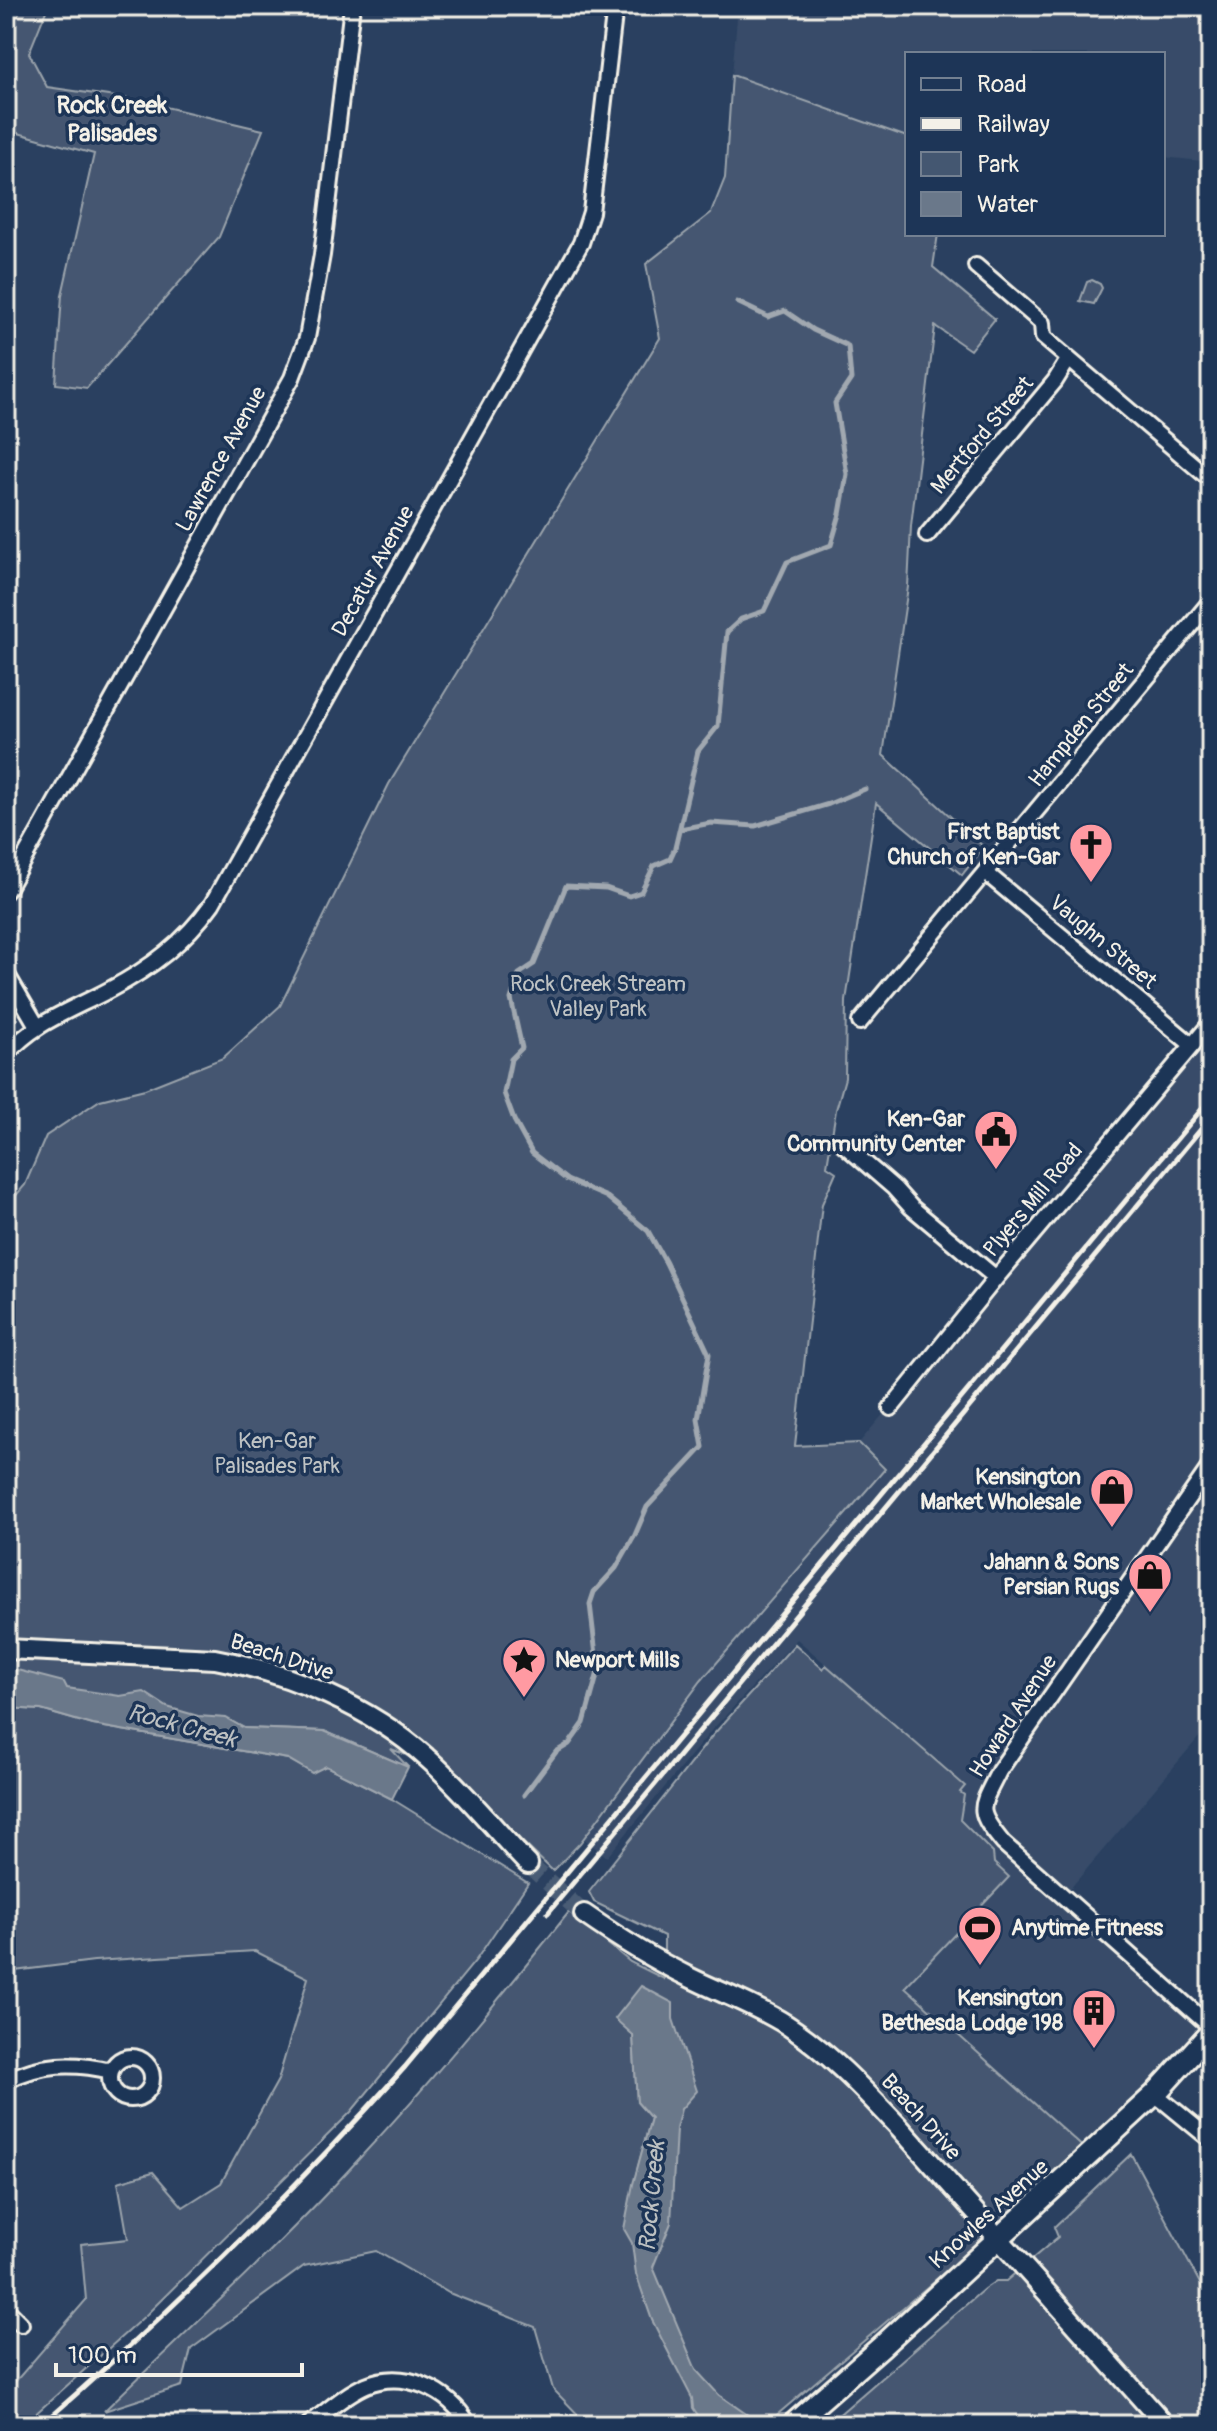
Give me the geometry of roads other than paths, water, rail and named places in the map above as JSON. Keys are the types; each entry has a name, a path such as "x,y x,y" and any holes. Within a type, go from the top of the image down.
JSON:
{"main road":[{"name":"Knowles Avenue","path":"792,2425 1155,2094 1211,2029"}],"street":[{"name":"Lawrence Avenue","path":"6,891 297,365 307,338 322,255 352,6"},
{"name":"Decatur Avenue","path":"6,1055 37,1026 111,989 163,957 194,928 212,904 581,243 591,212 615,6"},
{"path":"976,266 1042,323 1043,337 1068,360 1211,480"},
{"name":"Mertford Street","path":"927,535 1055,381 1068,360"},
{"name":"Hampden Street","path":"860,1022 1211,601"},
{"name":"Vaughn Street","path":"986,873 1192,1045"},
{"path":"6,973 37,1026"},
{"name":"Plyers Mill Road","path":"891,1408 1211,1023"},
{"path":"842,1143 911,1207 996,1278"},
{"name":"Howard Avenue","path":"1211,1465 999,1771 982,1806 984,1820 1003,1843 1211,2029"},
{"name":"Beach Drive","path":"6,1649 215,1659 245,1665 315,1689 384,1725 425,1756 528,1864"},
{"name":"Beach Drive","path":"584,1914 618,1938 688,1977 758,2009 812,2043 856,2082 900,2128 1165,2425"},
{"path":"6,2081 24,2072 52,2065 82,2064 111,2071"},
{"path":"1155,2094 1211,2140"},
{"path":"6,2309 21,2324"},
{"path":"308,2425 364,2386 392,2380 426,2386 440,2393 451,2401 469,2425"}],"water":[{"name":"Rock Creek","path":"17,1670 64,1682 67,1688 120,1696 144,1692 167,1707 198,1716 226,1718 244,1728 324,1731 408,1767 392,1799 326,1766 312,1773 288,1759 93,1725 41,1710 6,1708 6,1676"},
{"name":"Rock Creek","path":"641,1986 673,2003 673,2019 697,2091 681,2109 676,2129 671,2223 653,2267 696,2370 719,2395 762,2425 704,2424 693,2408 692,2398 652,2320 636,2274 632,2243 624,2229 651,2118 637,2102 633,2035 615,2019"}],"waterway":[{"path":"524,1795 556,1752 569,1744 584,1723 598,1672 590,1604 594,1592 616,1568 647,1507 703,1447 698,1419 709,1354 648,1231 607,1197 567,1180 532,1153 504,1093 511,1059 522,1048 511,999 519,974 534,964 566,886 606,888 629,896 641,892 654,866 670,859 698,751 718,726 727,632 741,619 764,611 787,562 831,545 847,474 835,403 851,379 848,346 813,330 785,311 768,317 737,302"},
{"path":"680,829 711,823 755,826 829,804 865,789"}],"tunnel":[{"path":"528,1864 584,1914"}],"railway":[{"path":"41,2425 229,2252 405,2067 1211,1098"},
{"path":"548,1913 1211,1117"}],"place":[{"name":"First Baptist Church of Ken-Gar","path":"1091,884"},
{"name":"Ken-Gar Community Center","path":"996,1171"},
{"name":"Kensington Market Wholesale","path":"1112,1529"},
{"name":"Jahann & Sons Persian Rugs","path":"1150,1614"},
{"name":"Newport Mills","path":"524,1699"},
{"name":"Anytime Fitness","path":"980,1967"},
{"name":"Kensington Bethesda Lodge 198","path":"1094,2050"}],"district":[{"name":"Rock Creek Palisades","path":"112,119"}],"park label":[{"name":"Rock Creek Stream Valley Park","path":"598,996"},
{"name":"Ken-Gar Palisades Park","path":"277,1454"}]}
